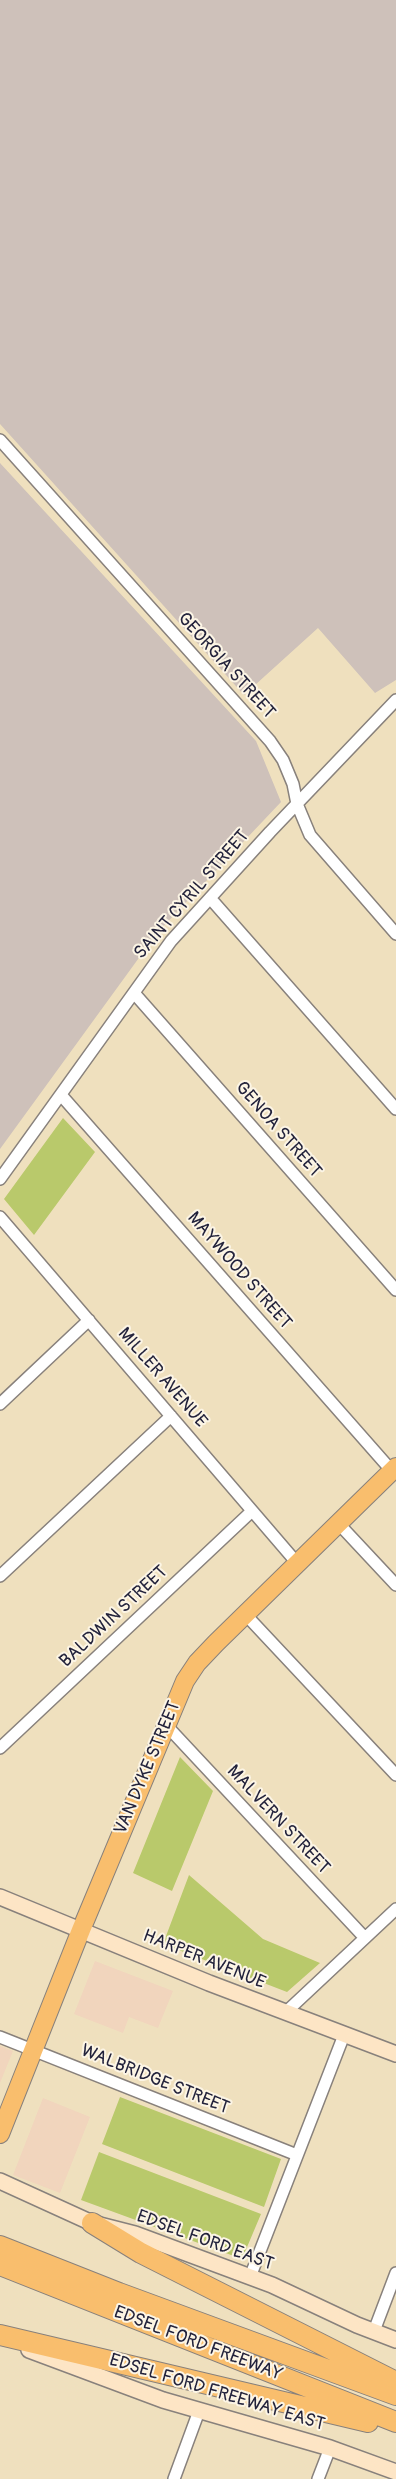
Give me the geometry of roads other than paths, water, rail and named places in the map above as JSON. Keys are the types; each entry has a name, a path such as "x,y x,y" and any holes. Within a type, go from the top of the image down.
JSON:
{"highway":[{"path":"92,2223 141,2253 396,2382"},
{"name":"EDSEL FORD FREEWAY","path":"0,2246 119,2293 396,2395"},
{"name":"EDSEL FORD FREEWAY","path":"0,2265 396,2422"},
{"path":"0,2337 396,2428"}],"main road":[{"name":"VAN DYKE STREET","path":"0,2134 81,1930 166,1725 191,1671 245,1614 394,1469"}],"street":[{"name":"GEORGIA STREET","path":"0,440 270,741 283,760 290,776 297,804 310,835 396,934"},
{"name":"SAINT CYRIL STREET","path":"0,1179 172,941 297,804 396,700"},
{"path":"210,898 396,1109"},
{"name":"GENOA STREET","path":"134,993 396,1290"},
{"name":"MAYWOOD STREET","path":"61,1095 394,1469"},
{"name":"MILLER AVENUE","path":"0,1217 297,1563"},
{"path":"0,1404 89,1320"},
{"path":"0,1576 171,1416"},
{"name":"BALDWIN STREET","path":"0,1748 252,1511"},
{"path":"338,1523 396,1585"},
{"path":"245,1614 396,1775"},
{"name":"MALVERN STREET","path":"166,1725 365,1938"},
{"name":"HARPER AVENUE","path":"0,1897 285,2013 396,2054"},
{"path":"285,2013 396,1909"},
{"path":"250,2277 344,2035"},
{"name":"WALBRIDGE STREET","path":"0,2037 297,2155"},
{"name":"EDSEL FORD EAST","path":"0,2181 92,2223 135,2234 250,2277 396,2340"},
{"path":"374,2332 396,2273"},
{"name":"EDSEL FORD FREEWAY EAST","path":"0,2337 163,2400 330,2448 396,2472"},
{"path":"174,2479 199,2411"},
{"path":"318,2479 330,2448"}]}
